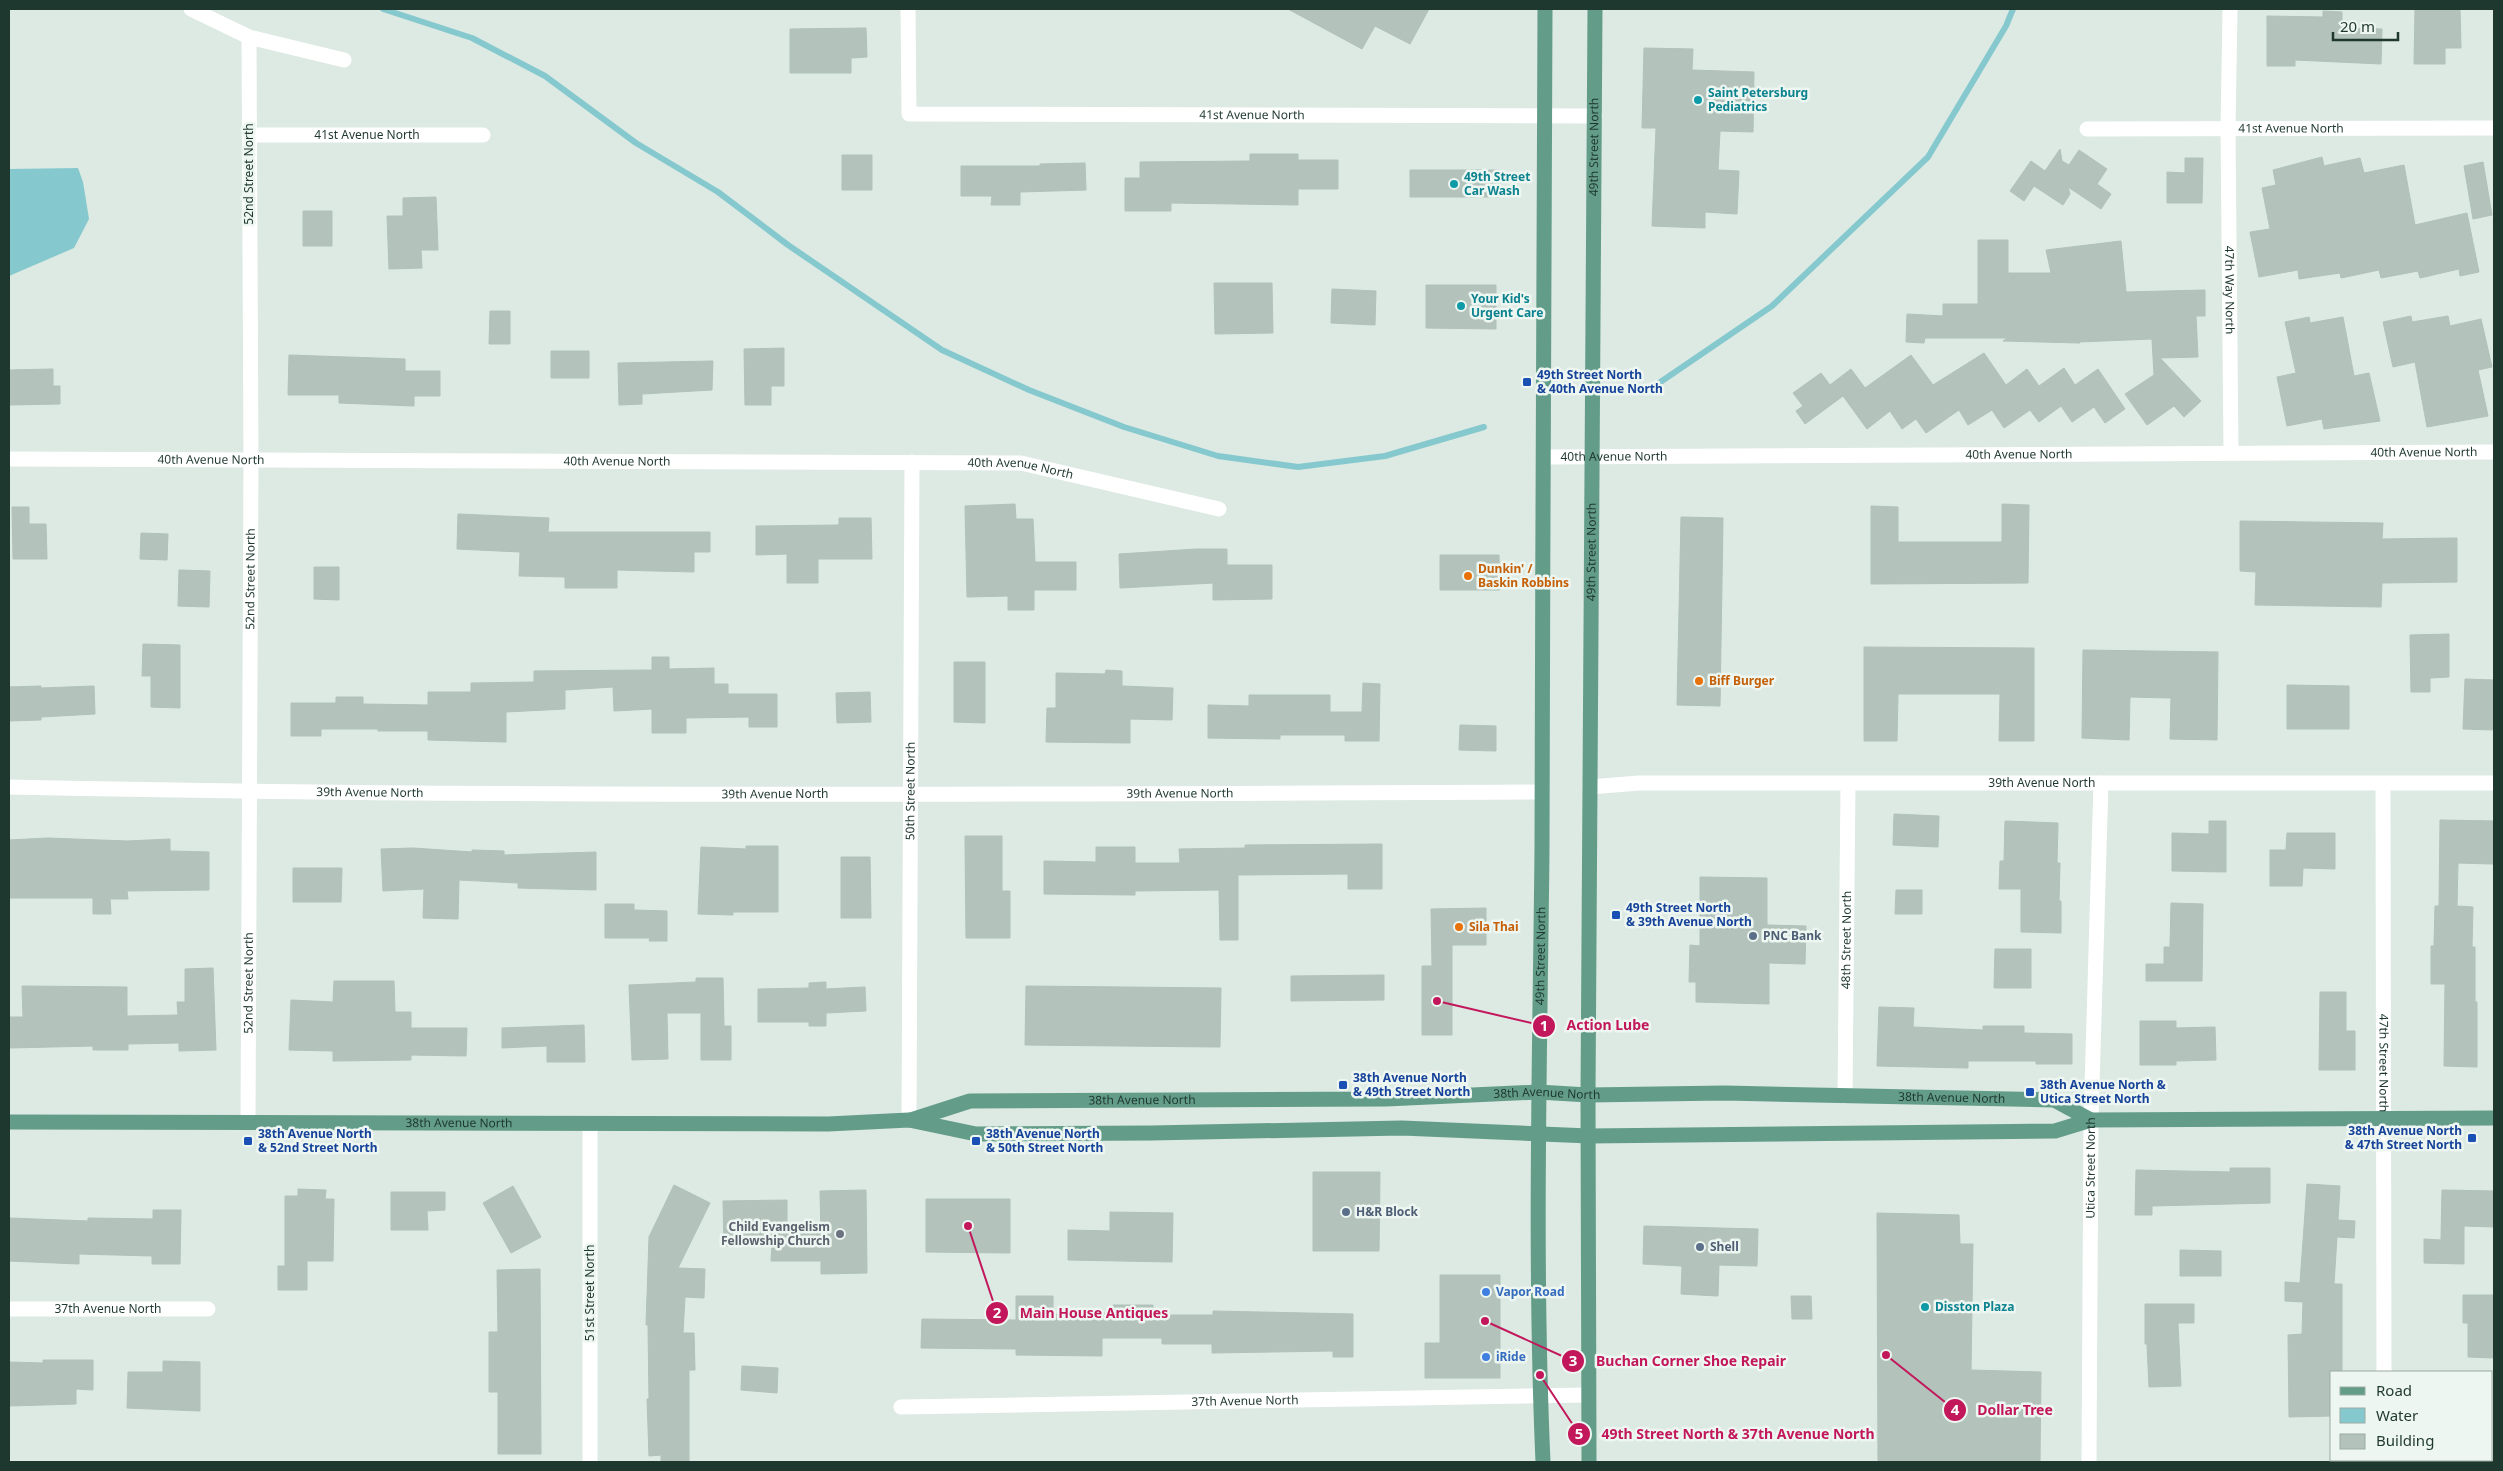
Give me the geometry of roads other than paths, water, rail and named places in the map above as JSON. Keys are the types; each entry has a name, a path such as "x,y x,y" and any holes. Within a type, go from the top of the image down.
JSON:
{"main road":[{"name":"49th Street North","path":"1539,1134 1545,9"},
{"name":"49th Street North","path":"1589,1136 1596,9"},
{"name":"38th Avenue North","path":"9,1122 248,1121 828,1124 909,1120 970,1102 1386,1098 1538,1092 1588,1095 1725,1094 2054,1100 2091,1120"},
{"name":"38th Avenue North","path":"909,1120 976,1134 1402,1128 1589,1136 2056,1131 2091,1120 2494,1118"},
{"path":"1539,1134 1540,1396 1543,1462"},
{"path":"1589,1136 1587,1395 1589,1462"}],"street":[{"path":"191,9 248,37 344,60"},
{"name":"41st Avenue North","path":"908,9 909,114 1595,116"},
{"name":"47th Way North","path":"2230,9 2228,129 2231,452"},
{"name":"52nd Street North","path":"248,37 251,461 248,1121"},
{"name":"41st Avenue North","path":"2087,129 2494,128"},
{"name":"41st Avenue North","path":"249,136 483,135"},
{"name":"40th Avenue North","path":"1544,457 2494,452"},
{"name":"40th Avenue North","path":"9,459 1021,463 1219,510"},
{"name":"50th Street North","path":"909,1120 912,462"},
{"name":"39th Avenue North","path":"1590,787 1639,783 2494,783"},
{"name":"Utica Street North","path":"2089,1462 2091,1120 2101,783"},
{"name":"48th Street North","path":"1845,1096 1848,784"},
{"name":"47th Street North","path":"2383,784 2384,1371"},
{"name":"39th Avenue North","path":"9,787 250,792 909,795 1542,792"},
{"name":"51st Street North","path":"590,1124 590,1462"},
{"name":"37th Avenue North","path":"9,1309 208,1309"},
{"name":"37th Avenue North","path":"901,1407 1587,1395"}],"water":[{"path":"78,168 83,182 89,219 74,248 9,276 9,169"}],"waterway":[{"path":"383,9 472,38 545,76 636,143 718,192 788,245 942,350 1029,390 1124,427 1218,456 1298,467 1385,456 1484,427"},
{"path":"1659,383 1772,306 1928,157 2006,26 2013,9"}],"place":[{"name":"Saint Petersburg Pediatrics","path":"1698,100"},
{"name":"49th Street Car Wash","path":"1454,184"},
{"name":"Your Kid's Urgent Care","path":"1461,306"},
{"name":"49th Street North & 40th Avenue North","path":"1527,382"},
{"name":"Dunkin' / Baskin Robbins","path":"1468,576"},
{"name":"Biff Burger","path":"1699,681"},
{"name":"49th Street North & 39th Avenue North","path":"1616,915"},
{"name":"Sila Thai","path":"1459,927"},
{"name":"PNC Bank","path":"1753,936"},
{"name":"Action Lube","path":"1437,1001"},
{"name":"38th Avenue North & 49th Street North","path":"1343,1085"},
{"name":"38th Avenue North & Utica Street North","path":"2030,1092"},
{"name":"38th Avenue North & 47th Street North","path":"2472,1138"},
{"name":"38th Avenue North & 52nd Street North","path":"248,1141"},
{"name":"38th Avenue North & 50th Street North","path":"976,1141"},
{"name":"H&R Block","path":"1346,1212"},
{"name":"Main House Antiques","path":"968,1226"},
{"name":"Child Evangelism Fellowship Church","path":"840,1234"},
{"name":"Shell","path":"1700,1247"},
{"name":"Vapor Road","path":"1486,1292"},
{"name":"Disston Plaza","path":"1925,1307"},
{"name":"Buchan Corner Shoe Repair","path":"1485,1321"},
{"name":"Dollar Tree","path":"1886,1355"},
{"name":"iRide","path":"1486,1357"},
{"name":"49th Street North & 37th Avenue North","path":"1540,1375"}]}
